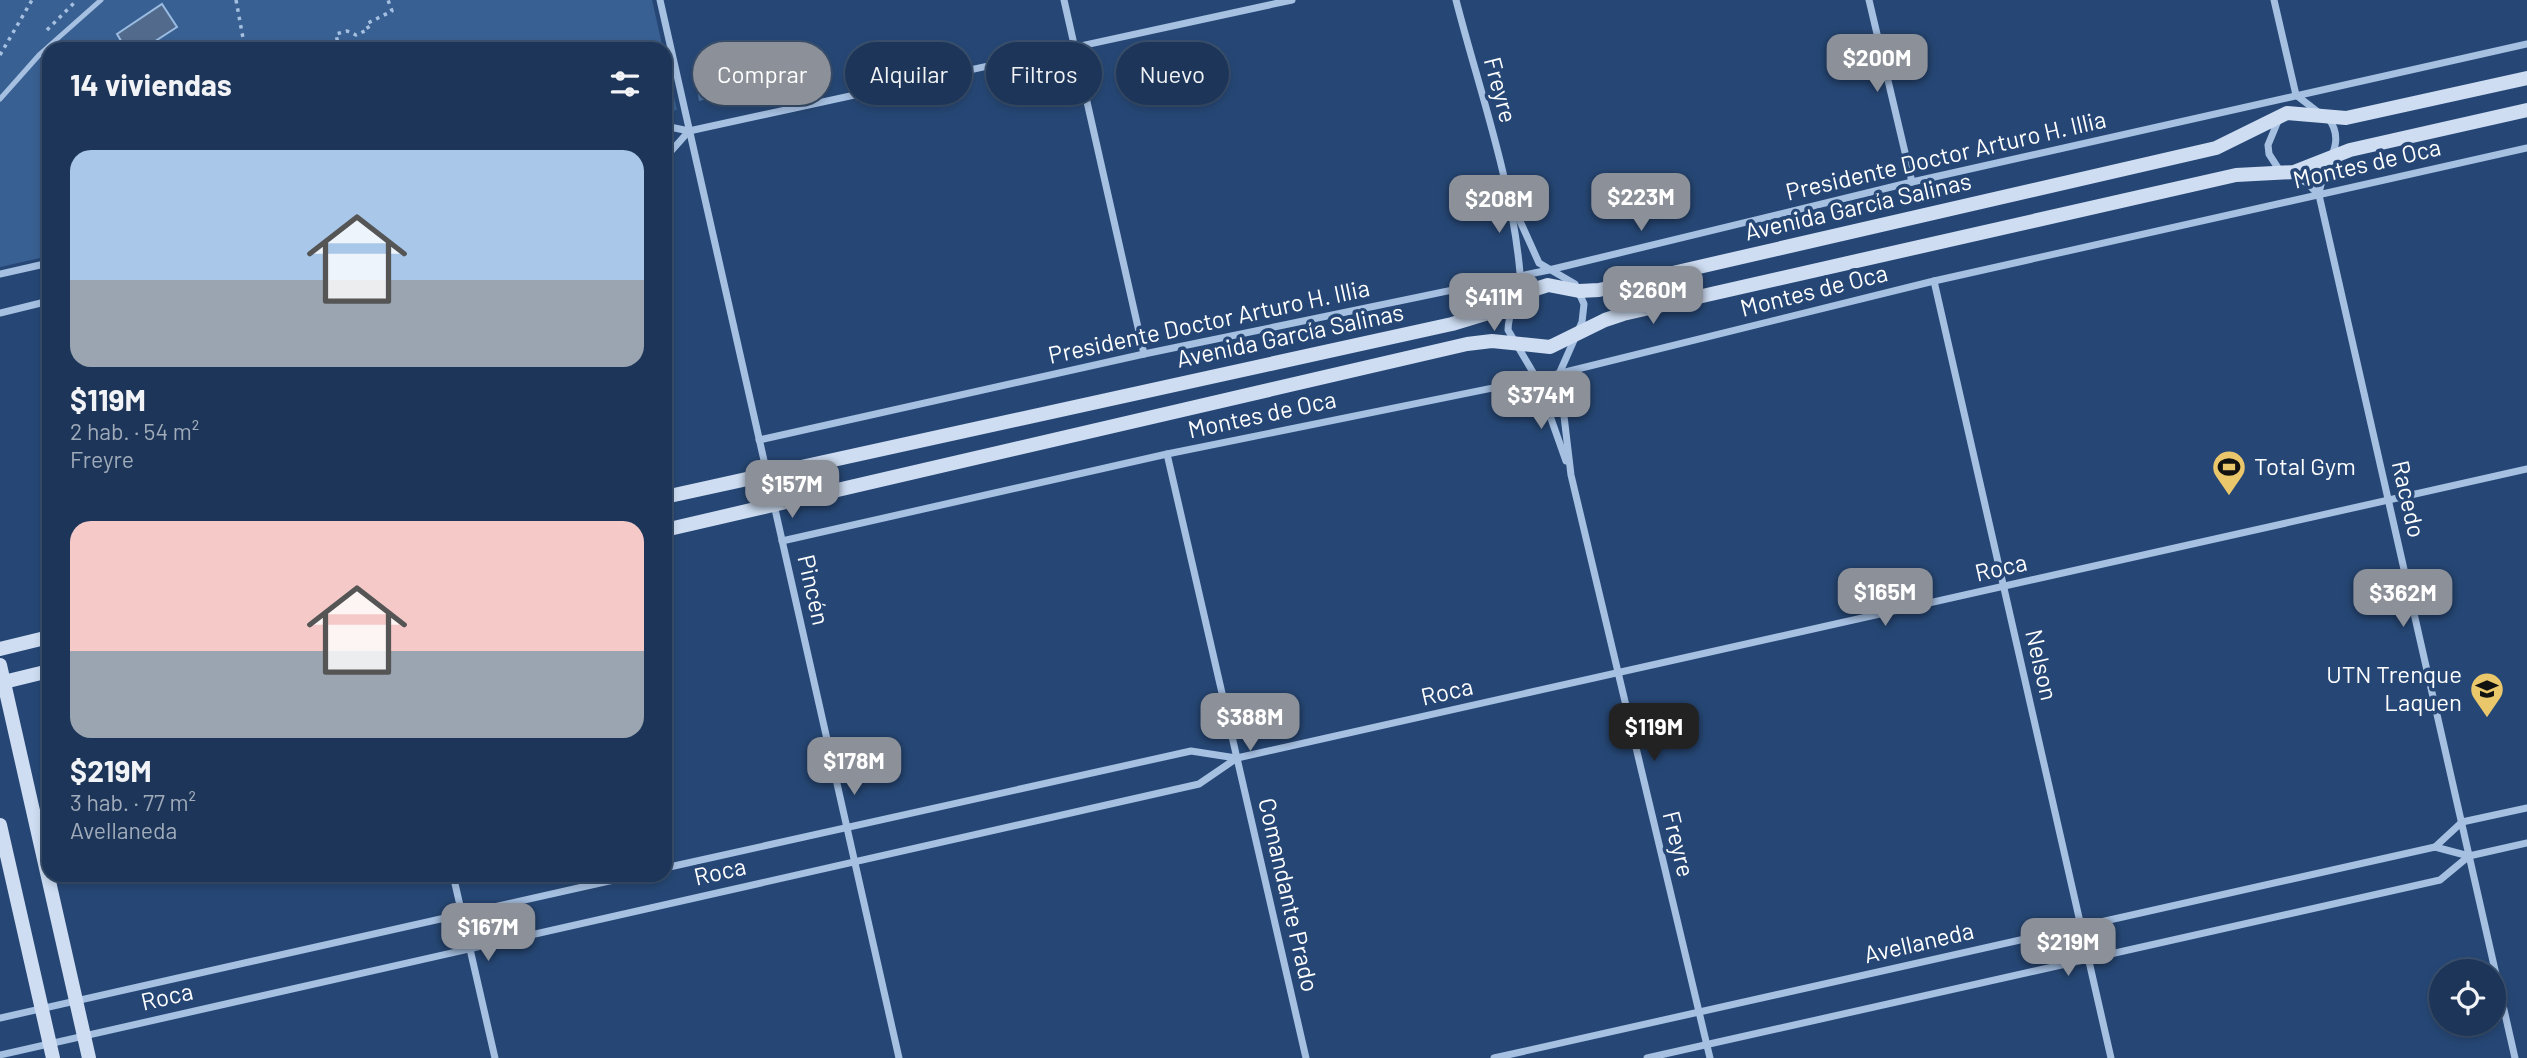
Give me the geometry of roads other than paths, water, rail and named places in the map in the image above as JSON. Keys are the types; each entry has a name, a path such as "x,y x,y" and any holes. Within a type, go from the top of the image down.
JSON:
{"main road":[{"name":"Avenida García Salinas","path":"672,495 1452,324 1495,310 1518,296 1548,285 1579,291 1599,290 2216,148 2282,115 2301,113 2346,118 2527,78"},
{"name":"Avenida García Salinas","path":"672,528 1467,344 1514,343 1540,348 1560,343 1605,320 1664,305 2236,175 2287,173 2312,166 2334,155 2527,110"},
{"path":"0,649 42,639"},
{"path":"0,665 42,854"},
{"path":"2,682 42,673"},
{"path":"0,825 52,1051"},
{"path":"49,882 89,1058"}],"street":[{"name":"Pincén","path":"660,0 669,42"},
{"path":"1064,0 1073,42"},
{"path":"1097,42 1292,0"},
{"name":"Freyre","path":"1456,0 1506,190 1520,276 1518,296 1508,321 1508,330 1537,379 1571,475 1710,1058"},
{"path":"1869,0 1912,182"},
{"path":"2274,0 2296,95 2328,118 2337,135 2334,155 2320,182 2319,195"},
{"name":"Presidente Doctor Arturo H. Illia","path":"759,440 1144,354 1549,270 1912,182 2527,44"},
{"name":"Pincén","path":"672,54 900,1058"},
{"path":"672,127 689,131 986,66"},
{"path":"2296,95 2282,115 2268,145 2273,162 2307,183 2319,195"},
{"path":"1087,105 1144,354"},
{"path":"672,150 689,131"},
{"name":"Montes de Oca","path":"782,541 1167,454 1537,379 1934,281 2527,148"},
{"name":"Freyre","path":"1506,190 1539,263 1576,284 1584,311 1582,322 1573,336 1559,374 1571,475"},
{"name":"Racedo","path":"2319,195 2515,1058"},
{"path":"0,274 42,265"},
{"name":"Nelson","path":"1934,281 2111,1058"},
{"path":"0,313 42,304"},
{"name":"Comandante Prado","path":"1167,454 1306,1058"},
{"name":"Roca","path":"672,866 1191,751 1237,758 2527,469"},
{"name":"Roca","path":"0,1055 52,1051 84,1036 1199,784 1237,758"},
{"path":"2435,847 2462,822 2527,808"},
{"name":"Avellaneda","path":"1647,1058 2440,880 2469,856 2527,843"},
{"name":"Avellaneda","path":"1494,1058 2435,847 2469,856"},
{"path":"455,882 495,1058"},
{"name":"Roca","path":"0,1017 605,882"}],"lane":[{"path":"54,42 102,0"},
{"path":"0,99 42,52"}],"place":[{"name":"Total Gym","path":"2229,497"},
{"name":"UTN Trenque Laquen","path":"2487,719"}]}
